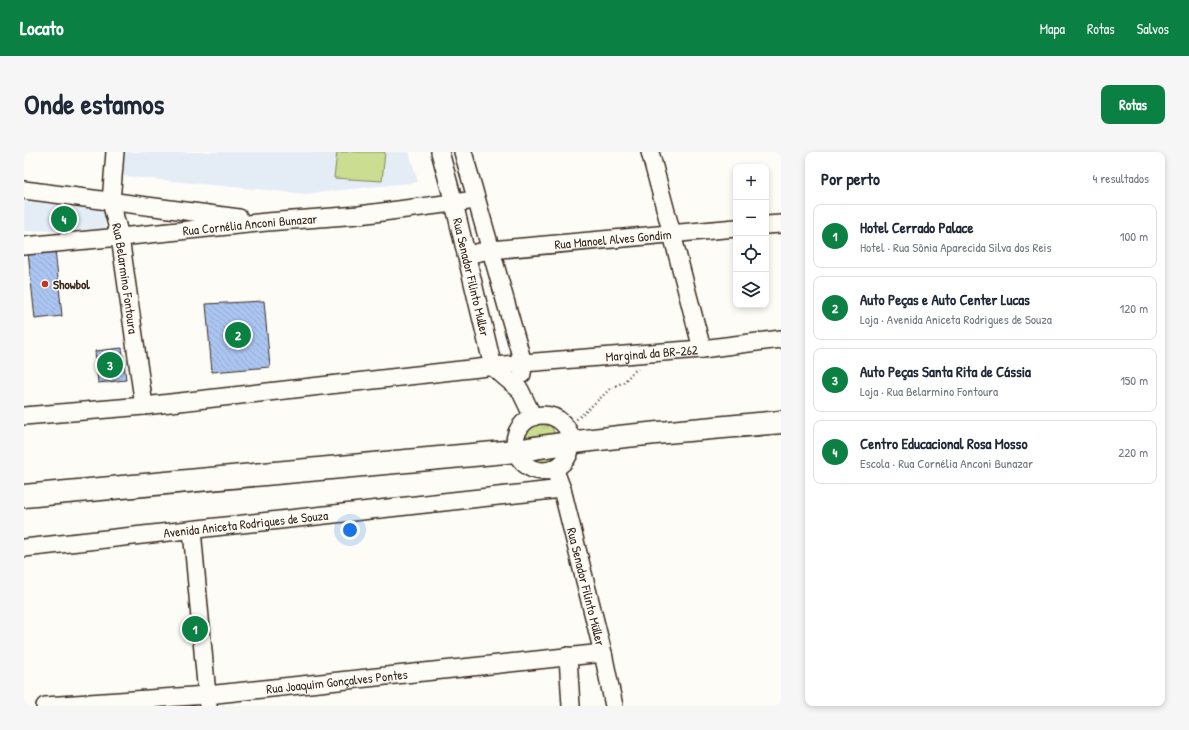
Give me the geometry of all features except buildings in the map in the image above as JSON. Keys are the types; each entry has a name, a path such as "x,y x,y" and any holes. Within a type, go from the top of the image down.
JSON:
{"highway":[{"path":"24,496 516,451 569,437 635,436 781,422"}],"street":[{"name":"Rua Belarmino Fontoura","path":"115,152 111,202 120,237 144,406"},
{"name":"Rua Senador Filinto Muller","path":"440,152 454,203 493,367"},
{"name":"Rua Senador Filinto Muller","path":"463,152 523,363 520,390"},
{"path":"650,152 702,350"},
{"path":"24,190 267,222"},
{"name":"Rua Cornélia Anconi Bunazar","path":"24,246 267,222 359,215 476,200"},
{"path":"769,225 781,224"},
{"name":"Rua Manoel Alves Gondim","path":"466,255 490,250 733,228"},
{"name":"Marginal da BR-262","path":"523,363 702,350 781,340"},
{"path":"24,416 144,406 523,363"},
{"path":"493,367 520,390 533,417"},
{"path":"540,416 553,418 564,425 569,437 570,450 564,461 554,468 547,470 531,468 525,464 516,451 515,438 518,431 527,420 533,417 540,416"},
{"name":"Rua Senador Filinto Müller","path":"554,468 562,489 603,653 614,706"},
{"name":"Avenida Aniceta Rodrigues de Souza","path":"24,548 562,489"},
{"path":"192,530 207,701"},
{"name":"Rua Joaquim Gonçalves Pontes","path":"45,706 207,701 568,656 603,653"},
{"path":"568,656 571,706"}],"path":[{"path":"569,437 573,422 611,388 624,382 639,368"}],"shaded area":[{"path":"125,152 409,152 418,182 305,194 122,176"},
{"path":"24,201 104,210 105,229 24,231"}],"green space":[{"path":"337,152 385,152 382,181 334,178"},
{"path":"537,422 551,426 556,436 523,439 527,428"},
{"path":"559,451 559,457 555,464 547,467 532,464 527,455"}],"place":[{"name":"Centro Educacional Rosa Mosso","path":"64,219"},
{"name":"Showbol","path":"45,284"},
{"name":"Auto Peças e Auto Center Lucas","path":"238,335"},
{"name":"Auto Peças Santa Rita de Cássia","path":"110,365"},
{"name":"Hotel Cerrado Palace","path":"195,629"}]}
